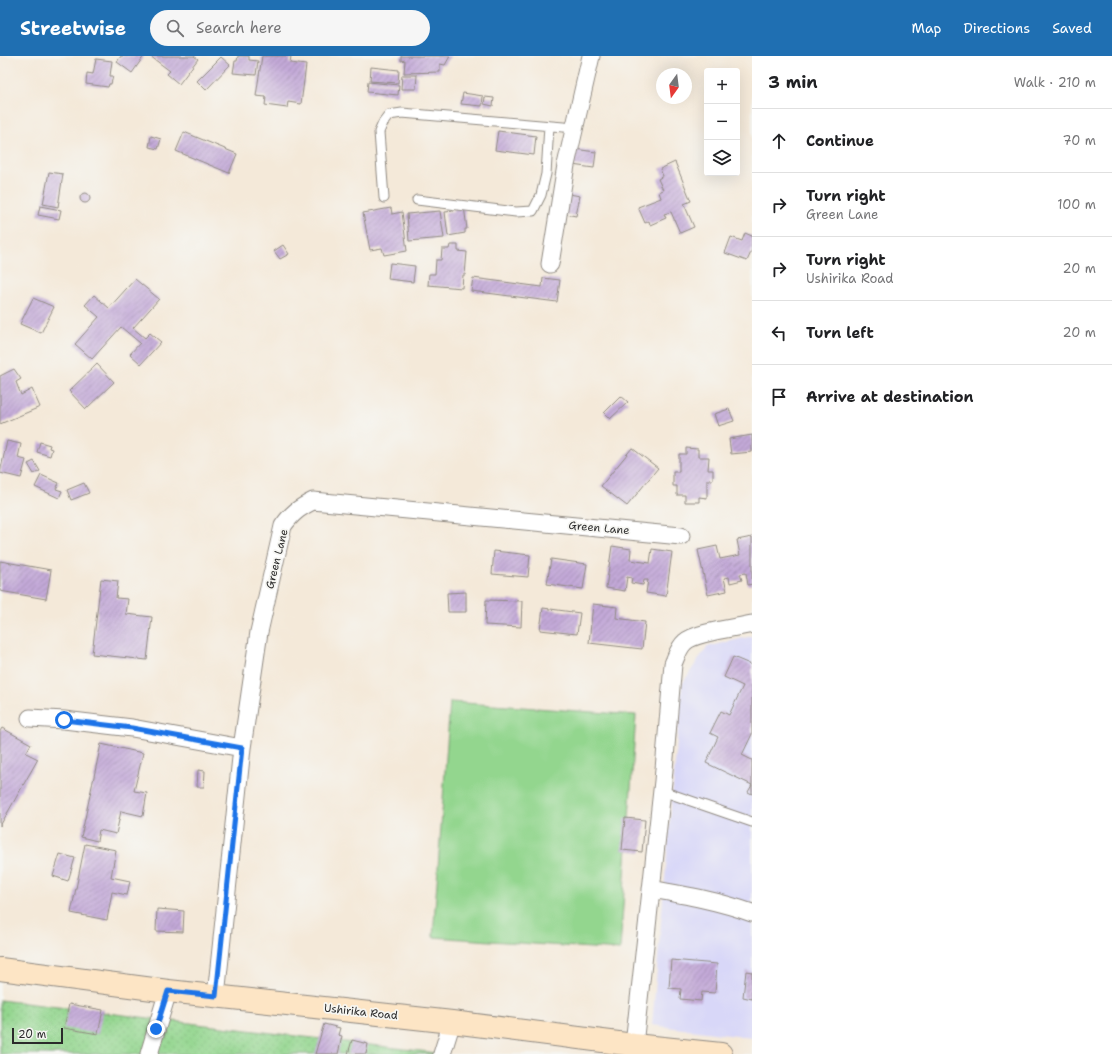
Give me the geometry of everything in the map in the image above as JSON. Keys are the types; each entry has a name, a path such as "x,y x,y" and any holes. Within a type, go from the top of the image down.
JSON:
{"street":[{"path":"550,264 566,165 592,56"},
{"name":"Green Lane","path":"216,996 242,748 260,632 284,526 291,515 313,501 681,536"},
{"path":"634,1045 662,791 673,664 677,654 685,642 696,636 752,624"},
{"path":"30,718 64,720 132,728 242,748"},
{"path":"651,889 704,899 752,913"},
{"name":"Ushirika Road","path":"0,969 168,991 452,1022 634,1045 721,1054"},
{"path":"149,1054 168,991"},
{"path":"442,1054 452,1022"}],"lane":[{"path":"384,198 379,132 389,115 402,113 575,128"},
{"path":"417,200 516,212 533,211 541,195 546,174 549,126"},
{"path":"662,791 752,822"}],"shaded area":[{"path":"752,636 752,1038 652,1025 682,684 707,647"}],"green space":[{"path":"450,702 636,715 620,950 433,937"},
{"path":"0,1000 445,1054 0,1054"}],"building":[{"path":"121,56 144,56 132,73 117,62"},
{"path":"150,56 194,56 198,59 179,84 167,74 170,71"},
{"path":"238,56 249,56 249,60 258,61 256,75 233,73 235,61 237,61"},
{"path":"262,56 291,56 290,63 306,65 301,104 288,102 287,108 265,105 266,97 256,96"},
{"path":"401,56 450,56 445,65 440,64 440,72 404,73 405,60 401,61"},
{"path":"221,57 230,65 206,90 197,81"},
{"path":"96,59 112,61 110,76 113,76 111,84 109,84 108,87 86,84 87,73 93,74"},
{"path":"371,67 399,70 398,83 370,81"},
{"path":"402,75 417,75 416,89 401,89"},
{"path":"368,82 399,85 398,95 367,92"},
{"path":"463,93 483,96 482,106 461,104"},
{"path":"485,97 494,98 493,106 484,104"},
{"path":"498,131 536,136 534,155 495,150"},
{"path":"184,132 237,154 229,173 176,151"},
{"path":"151,136 161,139 158,149 149,147"},
{"path":"574,149 596,152 594,168 572,165"},
{"path":"675,162 691,201 684,204 694,227 680,233 671,212 664,214 666,218 650,225 649,221 645,223 638,207 661,198 659,192 663,190 658,179 663,176 660,169"},
{"path":"49,172 63,174 58,207 43,204"},
{"path":"83,193 87,193 89,194 89,202 83,203 80,200 80,196"},
{"path":"564,193 580,196 576,216 560,213"},
{"path":"40,206 61,210 59,219 38,215"},
{"path":"464,206 467,229 465,229 465,233 448,236 445,212 454,211 454,208"},
{"path":"391,208 392,214 402,212 407,251 384,255 382,248 370,250 363,213"},
{"path":"440,211 444,238 409,241 407,214"},
{"path":"745,233 752,236 752,250 747,261 725,253 731,237 742,241"},
{"path":"283,245 289,254 280,259 274,251"},
{"path":"450,245 458,245 458,251 467,252 462,288 428,285 429,274 435,274 436,260 441,260 442,249 449,249"},
{"path":"390,263 415,266 413,282 388,279"},
{"path":"473,278 542,287 543,278 560,280 557,302 471,291"},
{"path":"135,279 159,299 133,328 145,338 150,333 161,342 141,364 130,354 140,343 121,327 92,359 75,344 99,317 85,305 94,295 109,308"},
{"path":"33,298 54,307 41,333 20,324"},
{"path":"97,364 114,382 86,409 69,391"},
{"path":"14,369 21,379 16,382 21,395 32,389 40,407 0,424 0,376"},
{"path":"621,396 628,402 610,419 604,413"},
{"path":"729,409 734,421 718,426 714,414"},
{"path":"752,435 752,452 731,454 729,439"},
{"path":"7,441 21,444 18,458 26,460 21,478 0,473"},
{"path":"40,442 50,445 49,448 52,449 50,456 37,452"},
{"path":"632,448 658,468 627,506 601,486"},
{"path":"686,448 698,449 698,457 709,457 708,470 713,470 713,480 707,480 707,498 699,497 699,502 685,502 685,495 677,495 677,486 673,486 673,472 679,472 679,454 686,454"},
{"path":"34,461 40,471 34,474 28,464"},
{"path":"41,475 59,483 56,489 62,491 59,498 35,487"},
{"path":"84,483 89,493 71,500 67,490"},
{"path":"752,537 752,584 748,585 746,573 740,574 742,580 730,583 729,577 724,578 727,591 708,595 698,550 717,546 720,559 740,555 737,540"},
{"path":"612,546 631,549 630,560 650,563 652,549 672,552 666,596 646,593 648,580 644,580 643,585 631,583 632,578 627,577 625,591 606,588"},
{"path":"494,551 530,555 528,577 492,574"},
{"path":"551,559 587,564 583,589 547,584"},
{"path":"0,561 51,570 46,599 0,591"},
{"path":"101,579 118,581 116,598 128,599 126,614 152,617 147,660 92,654"},
{"path":"466,592 466,612 448,612 447,593"},
{"path":"486,600 522,601 521,627 485,625"},
{"path":"593,604 617,607 616,618 645,622 642,649 589,643"},
{"path":"543,608 580,613 577,634 540,630"},
{"path":"733,657 752,665 752,734 742,755 752,760 752,785 706,763 718,737 710,733 721,711 729,715 743,686 724,677"},
{"path":"2,728 31,744 26,753 38,759 0,826 0,731"},
{"path":"101,744 143,753 134,791 147,793 143,816 121,811 116,834 99,830 97,841 81,837"},
{"path":"198,770 205,771 204,787 197,787"},
{"path":"752,785 752,794 748,792"},
{"path":"625,818 645,820 642,852 622,850"},
{"path":"85,844 116,850 111,877 130,881 127,895 112,892 107,920 71,913"},
{"path":"60,854 75,858 68,881 53,876"},
{"path":"157,909 184,911 183,932 156,931"},
{"path":"671,960 717,964 715,993 702,992 701,1001 680,999 681,989 669,988"},
{"path":"746,971 752,972 752,999 743,997"},
{"path":"69,1004 103,1010 98,1034 64,1028"},
{"path":"324,1024 340,1028 338,1035 342,1036 338,1054 315,1054"},
{"path":"352,1040 368,1044 366,1054 348,1054"}],"route":[{"path":"64,720 132,728 242,748 216,996 168,991 156,1029"}]}
